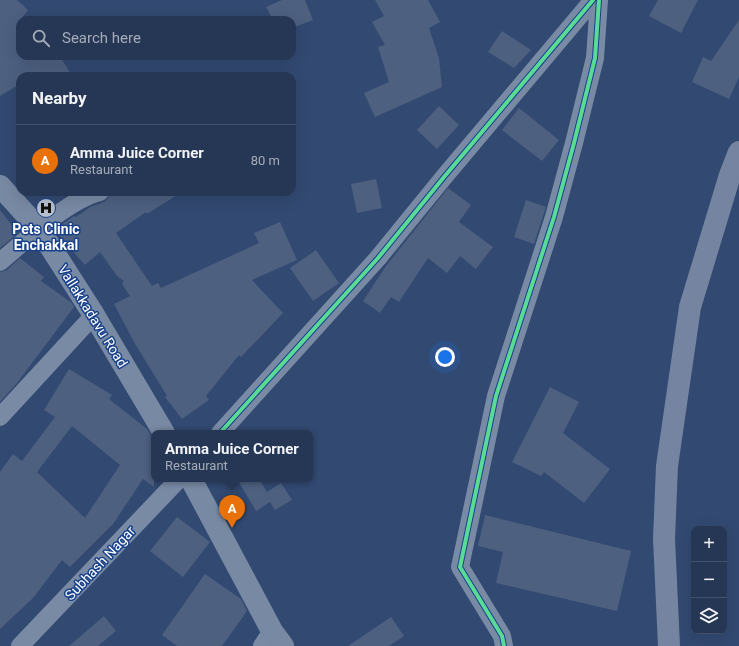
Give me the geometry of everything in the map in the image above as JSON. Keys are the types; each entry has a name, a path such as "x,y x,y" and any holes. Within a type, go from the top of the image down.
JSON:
{"main road":[{"name":"Vallakkadavu Road","path":"0,186 39,229 94,315 162,430"},
{"path":"192,482 272,641"}],"street":[{"path":"223,430 378,258 593,0"},
{"path":"504,646 502,636 460,567 496,396 554,217 595,58 599,0"},
{"path":"669,646 664,539 667,466 688,314 739,152"},
{"path":"0,262 39,229 86,196"},
{"path":"0,417 94,315"},
{"name":"Subhash Nagar","path":"20,646 176,482"}],"building":[{"path":"0,0 17,0 28,10 23,16 16,16 16,60 62,60 70,72 16,72 16,86 0,96"},
{"path":"282,0 305,0 313,20 296,26 296,16 271,16 266,7"},
{"path":"375,0 428,0 440,22 429,28 439,58 442,87 375,117 364,93 389,82 378,47 385,45 372,22 384,16"},
{"path":"658,0 698,0 681,33 649,16"},
{"path":"739,20 739,77 729,99 692,82 703,57 711,61"},
{"path":"502,31 531,50 514,68 488,52"},
{"path":"439,106 459,125 437,149 417,130"},
{"path":"519,108 559,140 542,161 502,130"},
{"path":"376,179 382,208 357,213 351,184"},
{"path":"448,188 471,205 459,222 493,247 476,269 460,256 447,273 428,258 399,302 391,297 380,313 363,301 386,266"},
{"path":"109,196 176,196 147,214 146,212 116,233 152,286 158,283 161,288 259,243 254,233 280,222 297,260 252,280 283,313 241,357 239,355 206,396 209,400 182,419 165,397 167,396 134,342 114,304 130,296 122,284 124,281 117,276 100,252 85,265 54,230 74,216 76,217 90,207 104,202"},
{"path":"526,200 546,207 534,244 514,237"},
{"path":"0,210 18,233 0,248"},
{"path":"316,250 339,283 313,301 290,268"},
{"path":"20,258 44,277 41,281 72,303 74,307 17,383 0,402 0,272 7,270"},
{"path":"69,369 112,395 109,399 147,429 151,435 151,482 154,482 154,487 143,479 113,524 70,567 62,560 33,598 0,629 0,472 13,454 22,461 55,417 44,410","holes":["72,426 120,465 85,518 37,472"]},
{"path":"550,387 579,402 563,433 610,469 584,503 544,472 541,476 512,462"},
{"path":"239,482 261,482 267,492 281,483 292,500 275,510 270,502 256,511"},
{"path":"485,515 631,551 617,611 496,583 503,552 478,546"},
{"path":"177,517 210,542 183,577 150,551"},
{"path":"205,574 241,599 247,611 222,646 177,646 162,635"},
{"path":"104,616 116,631 98,646 69,646"},
{"path":"391,617 404,636 389,646 348,646"}],"cycle path":[{"path":"223,430 378,258 593,0"},
{"path":"504,646 502,636 460,567 496,396 554,217 595,58 599,0"}],"place":[{"name":"Pets Clinic Enchakkal","path":"46,208"},
{"name":"Amma Juice Corner","path":"232,528"}]}
